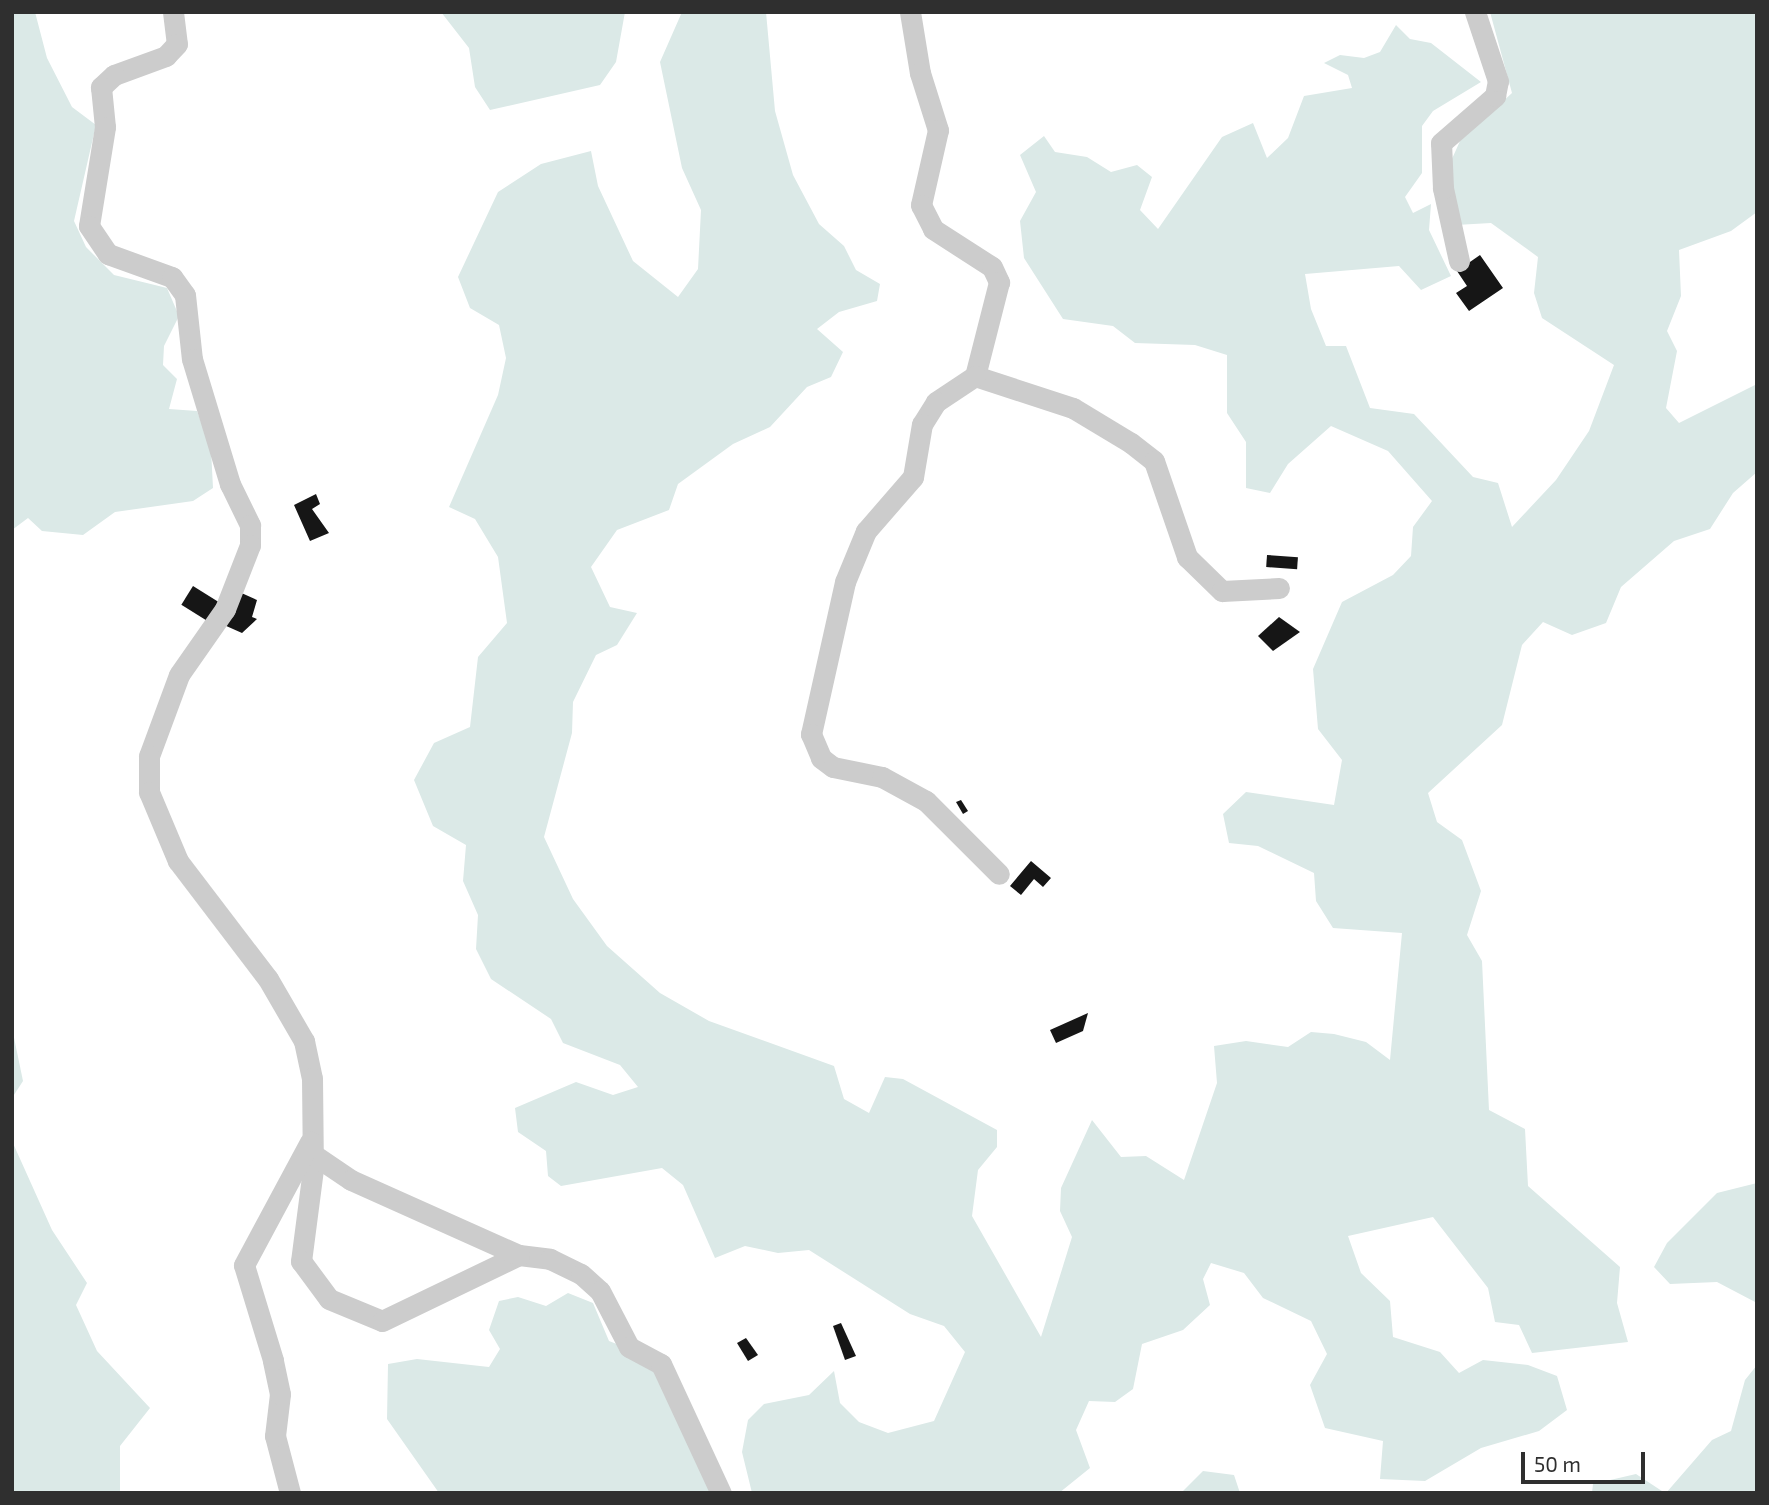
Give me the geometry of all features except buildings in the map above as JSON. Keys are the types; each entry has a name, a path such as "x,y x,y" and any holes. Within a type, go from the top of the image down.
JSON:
{"street":[{"path":"173,12 177,44 166,56 114,75 101,87 105,127 89,226 108,254 172,277 185,295 192,359 230,484 250,525 250,545 225,609 179,675 149,756 149,792 178,861 268,979 304,1041 312,1078 311,1147 301,1261 329,1299 349,1312 382,1321 519,1255"},
{"path":"911,12 920,73 938,130 921,205 933,229 984,261 999,282 975,376 936,402 922,424 913,477 866,531 845,582 811,734 821,758 834,767 882,777 926,801 999,874"},
{"path":"1459,261 1443,188 1441,143 1495,96 1498,81 1475,12"},
{"path":"975,376 1073,408 1154,461 1187,556 1222,591 1279,588"},
{"path":"311,1147 351,1180 519,1255 550,1259 600,1291 621,1337 662,1364 720,1493"},
{"path":"290,1493 275,1436 280,1394 273,1360 244,1265 311,1147"}],"shaded area":[{"path":"12,12 35,12 47,58 72,107 96,125 74,221 86,247 114,275 167,288 179,316 164,346 163,365 177,379 169,409 197,411 211,449 213,488 193,501 115,512 83,535 42,531 28,518 12,530"},
{"path":"441,12 625,12 616,62 600,85 490,110 475,87 469,48"},
{"path":"682,12 766,12 775,111 793,175 819,224 844,246 856,270 880,284 877,301 839,312 817,329 843,352 831,377 807,387 770,427 733,444 678,484 669,510 617,530 591,567 610,607 637,613 617,645 596,655 573,702 572,733 544,837 573,899 607,946 660,993 709,1021 834,1066 844,1099 869,1113 885,1077 903,1079 997,1130 997,1147 978,1170 972,1216 1041,1337 1072,1237 1060,1211 1061,1188 1092,1120 1121,1157 1146,1156 1184,1180 1217,1083 1214,1046 1246,1041 1288,1047 1311,1032 1334,1034 1366,1042 1390,1060 1402,933 1333,928 1316,901 1314,873 1258,846 1229,843 1223,814 1246,792 1334,805 1342,760 1318,729 1313,669 1342,602 1393,575 1411,556 1413,527 1432,501 1388,451 1331,426 1288,464 1270,493 1246,488 1246,442 1227,413 1227,355 1195,345 1135,343 1113,326 1063,319 1024,258 1020,221 1036,192 1020,155 1044,136 1055,152 1087,157 1111,172 1137,165 1152,177 1140,210 1158,229 1222,137 1253,123 1267,158 1288,138 1304,96 1352,88 1348,75 1324,63 1340,55 1364,58 1380,52 1396,25 1410,39 1431,43 1481,82 1433,111 1422,126 1422,173 1405,197 1413,213 1431,204 1429,230 1451,276 1421,290 1399,266 1305,274 1311,309 1326,346 1346,346 1370,408 1414,414 1473,477 1498,483 1512,527 1556,480 1589,431 1614,365 1542,318 1534,293 1538,257 1491,223 1456,225 1447,170 1460,141 1512,93 1490,12 1757,12 1757,212 1731,231 1679,250 1681,296 1667,331 1677,351 1666,408 1679,423 1757,384 1757,472 1733,493 1710,529 1674,541 1621,587 1606,623 1572,635 1543,622 1522,645 1502,725 1428,793 1437,822 1462,840 1481,891 1467,935 1482,961 1489,1110 1525,1129 1528,1186 1620,1267 1617,1303 1628,1342 1532,1353 1519,1325 1495,1322 1488,1288 1433,1217 1348,1236 1361,1273 1390,1301 1393,1337 1440,1352 1459,1373 1483,1360 1528,1365 1557,1376 1567,1410 1539,1431 1481,1448 1425,1481 1380,1479 1383,1441 1325,1428 1310,1385 1327,1354 1311,1321 1263,1298 1244,1273 1211,1263 1203,1279 1210,1305 1183,1330 1142,1344 1133,1389 1115,1402 1089,1401 1076,1430 1090,1468 1059,1493 752,1493 742,1452 748,1420 764,1404 809,1395 834,1371 840,1403 859,1422 888,1433 934,1421 965,1352 944,1326 910,1314 809,1250 778,1253 745,1246 715,1258 683,1185 662,1168 561,1186 548,1176 546,1151 518,1132 515,1108 576,1082 613,1095 638,1087 620,1065 563,1043 551,1019 491,979 476,949 478,915 463,881 466,845 433,826 414,780 434,743 470,727 478,657 507,623 498,557 475,519 449,507 498,395 506,358 499,325 470,308 458,277 498,192 541,164 591,151 598,186 633,261 678,297 698,269 701,210 682,168 660,62"},
{"path":"12,1028 23,1081 12,1098"},
{"path":"12,1141 52,1230 87,1283 76,1305 97,1351 150,1408 120,1446 120,1493 12,1493"},
{"path":"1757,1183 1757,1303 1717,1282 1670,1284 1654,1267 1667,1243 1717,1193"},
{"path":"568,1293 593,1303 609,1341 660,1361 717,1493 439,1493 387,1419 388,1364 417,1359 489,1367 500,1349 489,1330 499,1301 518,1297 546,1306"},
{"path":"1757,1365 1757,1493 1666,1493 1712,1440 1731,1431 1745,1380"},
{"path":"1203,1471 1234,1475 1240,1493 1181,1493"},
{"path":"1636,1474 1665,1493 1592,1493 1593,1484"}]}
